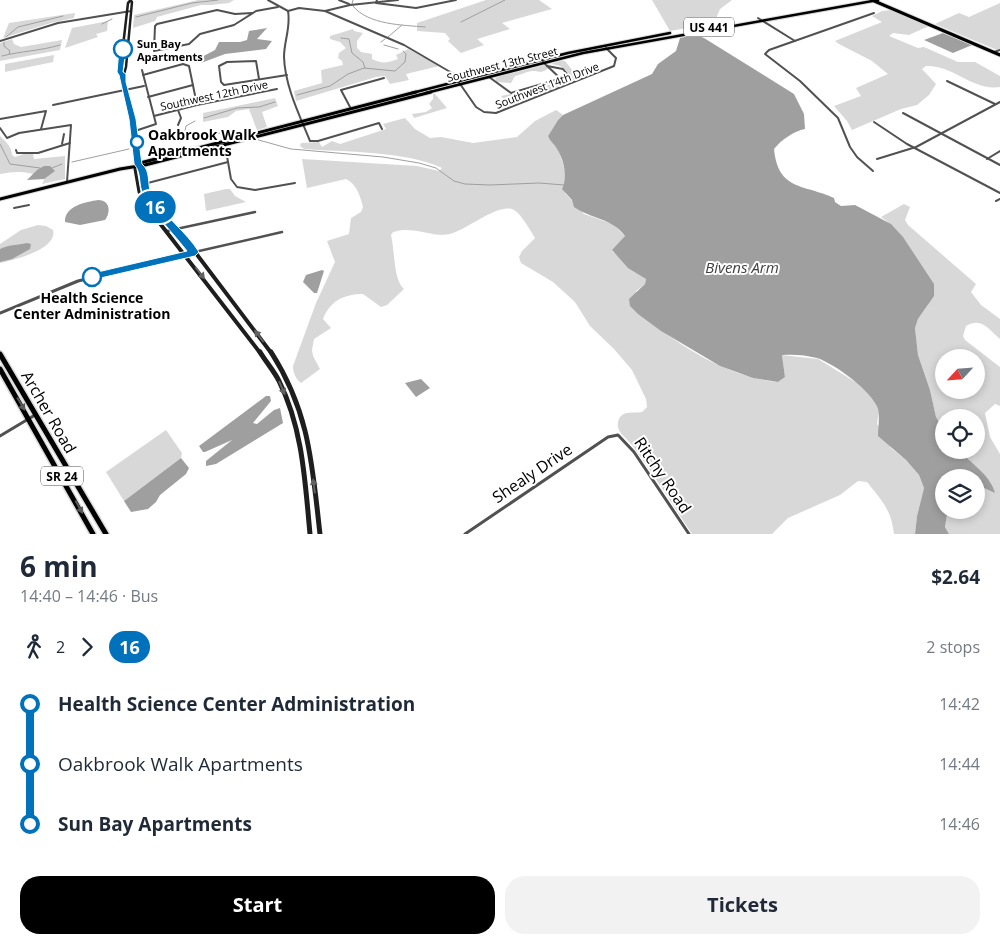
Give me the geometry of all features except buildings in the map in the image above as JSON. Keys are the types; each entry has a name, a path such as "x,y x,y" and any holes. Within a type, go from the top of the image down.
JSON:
{"highway":[{"path":"876,0 998,52"}],"main road":[{"name":"Southwest 13th Street","path":"826,8 864,0"},
{"name":"Southwest 13th Street","path":"351,109 359,110 459,82 604,46 876,0"},
{"path":"130,1 132,2 120,72 123,74 135,130 138,164 135,169 139,192 147,207 186,254 262,353 279,380 295,423 301,449 310,534"},
{"name":"Southwest 13th Street","path":"459,82 487,75"},
{"name":"Southwest 13th Street","path":"0,199 138,164 145,165 379,101 408,96"},
{"path":"359,110 379,101"},
{"path":"138,164 142,168 144,184 153,205 195,252 269,349 285,374 295,395 310,446 320,534"},
{"name":"Archer Road","path":"0,354 106,534"},
{"name":"Archer Road","path":"0,369 94,534"}],"street":[{"path":"268,0 288,11 299,8 326,11 404,45 438,63 464,80"},
{"path":"339,0 350,5"},
{"path":"326,11 376,1 398,0"},
{"path":"376,1 416,8 456,0"},
{"path":"252,13 234,25 200,34 189,44 156,52 154,47 156,25 217,10 235,14 252,13 278,7"},
{"path":"0,41 58,23 129,11"},
{"path":"288,11 289,33 284,52 287,75 293,100 310,141 313,142 379,123 382,129"},
{"path":"873,171 857,158 850,147 838,118 800,81 765,54 769,50 874,13"},
{"path":"759,19 795,41"},
{"name":"Southwest 14th Drive","path":"459,82 462,89 479,111 486,114 516,106 548,91 614,66 616,58 604,46"},
{"path":"259,79 256,61 227,62 220,65 220,76 224,85 287,75"},
{"path":"542,61 562,80"},
{"path":"143,75 183,64 190,67 196,105"},
{"path":"487,75 511,93 562,80 566,77 563,69 547,66"},
{"path":"135,130 155,125 144,85 142,70"},
{"path":"351,109 341,90 384,78"},
{"path":"948,81 995,104"},
{"path":"53,105 144,85"},
{"path":"148,97 193,85"},
{"name":"Southwest 12th Drive","path":"154,116 196,105 277,90"},
{"path":"878,159 916,147 1000,102"},
{"path":"178,110 181,118 178,125"},
{"path":"0,119 46,111 40,129"},
{"path":"903,113 1000,165"},
{"path":"874,122 1000,193"},
{"path":"0,128 5,136 71,125 67,182"},
{"path":"61,145 64,134"},
{"path":"225,142 233,184 237,187 253,189 285,186 295,183"},
{"path":"16,150 17,153 38,153 70,144"},
{"path":"987,159 1000,151"},
{"path":"144,184 228,162"},
{"path":"996,201 1000,199"},
{"path":"14,208 30,204"},
{"path":"167,232 255,212"},
{"path":"0,313 85,278 282,232"},
{"path":"0,436 36,414"},
{"name":"Ritchy Road","path":"614,435 618,434 634,452 689,534"},
{"name":"Shealy Drive","path":"465,534 614,435"}],"shaded area":[{"path":"198,0 234,0 229,3 201,5 157,17 155,21 133,28 134,15"},
{"path":"486,0 539,0 552,9 502,23 510,29 477,39 484,45 461,53 448,41 450,39 445,33 417,31 417,23"},
{"path":"652,0 732,0 720,9 714,23 670,31"},
{"path":"1000,3 1000,49 997,50 935,24 959,13 969,17"},
{"path":"891,10 929,26 909,35 893,33 889,36 918,48 924,47 958,62 975,62 1000,76 1000,87 981,85 945,69 926,66 922,69 936,84 929,95 917,105 901,109 852,130 834,106 861,96 856,88 888,74 872,61 835,41 882,22 872,16 882,11"},
{"path":"75,13 74,18 3,38 9,23"},
{"path":"108,21 107,31 96,34 98,37 65,48 72,28"},
{"path":"353,29 363,33 357,41 357,48 361,52 372,54 372,59 376,61 385,62 398,59 396,55 408,49 439,66 406,74 409,80 390,84 385,76 376,77 296,101 294,91 322,83 321,70 343,65 342,61 338,58 339,53 346,48 340,42 330,39 330,36"},
{"path":"12,39 14,44 21,47 62,40 60,50 0,61 0,43"},
{"path":"54,55 53,62 5,72 5,64"},
{"path":"565,61 573,71 583,76 513,105 509,105 501,96 541,87 567,78 568,74 563,68 551,64"},
{"path":"546,65 549,68 544,71 531,71 515,76 511,83 497,82 495,79 498,76"},
{"path":"433,94 447,108 414,118 412,114 426,112 432,108 429,104 433,99"},
{"path":"275,98 278,106 262,112 267,127 257,130 249,109 236,111 228,117 203,122 203,113"},
{"path":"556,110 563,115 548,136 559,152 565,170 565,193 584,214 613,224 625,236 612,251 646,279 645,284 636,291 639,314 687,348 740,374 778,382 785,377 782,355 818,359 857,383 872,397 879,411 877,424 891,448 906,460 919,475 924,488 915,534 894,534 891,518 881,500 867,482 858,481 840,495 788,518 772,534 692,534 647,466 619,429 618,423 621,416 627,413 642,412 647,407 646,399 632,370 590,326 575,302 553,282 521,263 519,257 522,251 535,238 523,219 514,210 500,210 492,213 450,234 443,235 408,230 393,232 391,235 396,272 404,289 387,305 381,307 363,294 350,295 334,303 323,319 331,328 314,339 313,356 320,369 301,383 298,380 293,366 316,303 335,262 327,241 349,234 351,218 361,212 363,207 355,187 346,179 307,188 302,159 417,166 439,171 442,168 428,162 393,155 304,149 300,146 301,143 319,142 322,147 332,141 340,144 386,129 383,124 405,118 415,129 430,138 441,137 473,143 517,137 535,121"},
{"path":"0,136 15,157 24,154 33,154 34,159 65,156 65,179 42,184 43,177 32,174 16,172 0,174"},
{"path":"230,189 235,196 246,202 206,211 204,194"},
{"path":"904,204 910,207 905,220 908,225 976,284 971,292 981,305 1000,319 1000,339 984,325 976,323 966,326 963,336 965,340 977,349 935,349 935,399 985,399 985,355 1000,367 1000,406 995,404 985,413 985,409 935,409 935,412 930,390 918,355 915,328 918,319 928,305 917,267 908,245 892,226 881,217"},
{"path":"38,225 46,226 53,230 53,237 49,243 34,252 0,263 0,244 21,230"},
{"path":"985,413 990,437 1000,454 1000,534 949,534 945,527 946,519 985,519 985,488 994,492 985,481 985,469 975,469 966,459 985,459"},
{"path":"166,430 182,453 181,458 124,501 106,472"}],"water":[{"path":"267,28 257,39 272,41 266,49 225,54 201,63 196,60 215,50 219,42 247,40 249,31"},
{"path":"943,33 972,45 953,53 924,40"},
{"name":"Bivens Arm","path":"699,36 704,38 794,94 804,114 805,129 788,136 774,149 776,163 781,172 794,184 834,198 835,202 841,206 855,205 891,224 903,237 934,284 934,296 918,319 915,328 918,355 930,390 935,412 935,459 968,459 979,469 935,469 935,519 946,519 945,527 949,534 915,534 924,488 919,475 906,460 878,436 878,409 861,387 843,372 825,361 800,355 782,355 785,377 778,382 753,378 720,366 661,331 630,306 629,299 645,284 646,279 628,268 612,250 625,236 608,222 574,207 572,200 562,189 565,179 563,163 548,136 558,120 563,115 652,74 658,64 676,51 680,38"},
{"path":"44,166 50,166 55,171 44,179 27,180 37,170"},
{"path":"98,200 107,204 109,210 105,220 80,225 65,222 68,212 72,209"},
{"path":"27,243 31,244 30,249 12,259 0,262 0,249"},
{"path":"324,271 317,293 314,293 303,282 306,275"},
{"path":"421,379 430,388 416,397 405,383"},
{"path":"266,396 270,396 271,401 253,423 257,424 274,410 280,408 283,423 216,464 206,466 206,461 232,440 205,452 199,446"},
{"path":"181,458 189,468 186,474 160,495 156,502 148,509 131,512 124,501"},
{"name":"Bivens Arm","path":"985,475 993,486 995,493 985,488"}],"waterway":[{"path":"136,17 192,3 218,0"},
{"path":"352,4 353,0"},
{"path":"461,22 505,0"},
{"path":"353,6 367,17 386,23 425,27"},
{"path":"6,37 18,27 63,16"},
{"path":"102,24 112,19"},
{"path":"388,37 402,25"},
{"path":"341,38 349,39 352,53 363,62 365,68"},
{"path":"381,42 385,39"},
{"path":"4,42 4,46 10,51 9,54"},
{"path":"2,56 60,45"},
{"path":"384,45 398,49"},
{"path":"297,95 330,86 348,74 364,68 395,71 405,62 406,54 403,51"},
{"path":"204,118 237,108 259,107 275,102"},
{"path":"184,136 186,126 195,121"},
{"path":"161,141 221,133 230,135"},
{"path":"255,139 291,149 383,157 419,163 436,168 454,181 465,184 539,183 564,185"},
{"path":"0,144 10,164 40,168"},
{"path":"72,162 129,149"},
{"path":"52,168 62,164"}],"bus line":[{"name":"16","path":"92,277 195,252 153,205 146,191 142,168 138,164 133,119 123,82 123,74 120,72 123,49"}],"place":[{"name":"Sun Bay Apartments","path":"123,49"},
{"name":"Oakbrook Walk Apartments","path":"137,142"},
{"name":"Health Science Center Administration","path":"92,277"}]}
